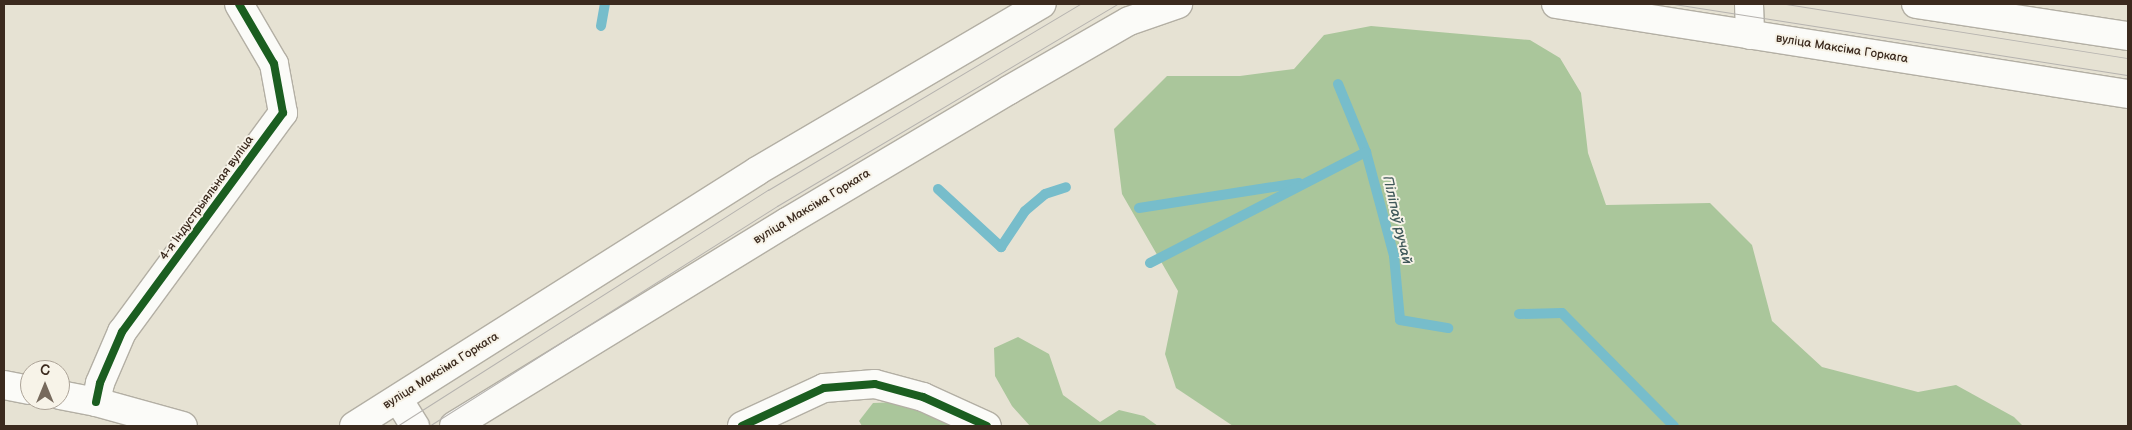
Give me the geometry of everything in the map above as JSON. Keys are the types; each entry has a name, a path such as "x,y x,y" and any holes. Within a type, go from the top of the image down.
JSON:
{"main road":[{"name":"4-я Індустрыяльная вуліца","path":"96,402 100,383 122,332 283,113 274,64 239,4"},
{"name":"вуліца Максіма Горкага","path":"354,426 756,171 1042,4"},
{"name":"вуліца Максіма Горкага","path":"454,426 787,222 1009,90 1130,21 1178,4"},
{"name":"вуліца Максіма Горкага","path":"1556,4 2128,94"},
{"path":"1750,4 1750,35"},
{"path":"1916,4 2128,36"},
{"path":"742,426 824,388 875,384 923,397 987,426"},
{"path":"4,385 20,388"},
{"path":"70,397 96,402 183,426"},
{"path":"398,399 415,426"}],"green space":[{"path":"1371,26 1530,40 1560,58 1581,93 1588,153 1606,205 1710,203 1752,245 1772,321 1822,367 1918,392 1956,385 2014,417 2023,426 1233,426 1176,388 1165,354 1178,291 1122,194 1114,129 1167,76 1240,76 1294,69 1324,35"},
{"path":"1018,337 1049,354 1063,395 1100,422 1119,410 1144,416 1158,426 1030,426 1012,406 995,376 994,348"},
{"path":"898,402 954,426 862,426 859,421 873,403"}],"waterway":[{"path":"601,26 605,4"},
{"name":"Піліпаў ручай","path":"1338,84 1366,152 1394,256 1400,320 1448,328"},
{"path":"1150,263 1366,152"},
{"path":"1139,208 1299,183"},
{"path":"938,189 1001,247 1025,211 1045,194 1066,187"},
{"name":"Піліпаў ручай","path":"1519,314 1562,313 1674,426"}],"tram line":[{"path":"397,426 768,190 1080,4"},
{"path":"429,426 777,206 1117,4"},
{"path":"1674,4 2128,75"},
{"path":"1786,4 2128,58"}],"cycle path":[{"path":"96,402 100,383 122,332 283,113 274,64 239,4"},
{"path":"742,426 824,388 875,384 923,397 987,426"}]}
